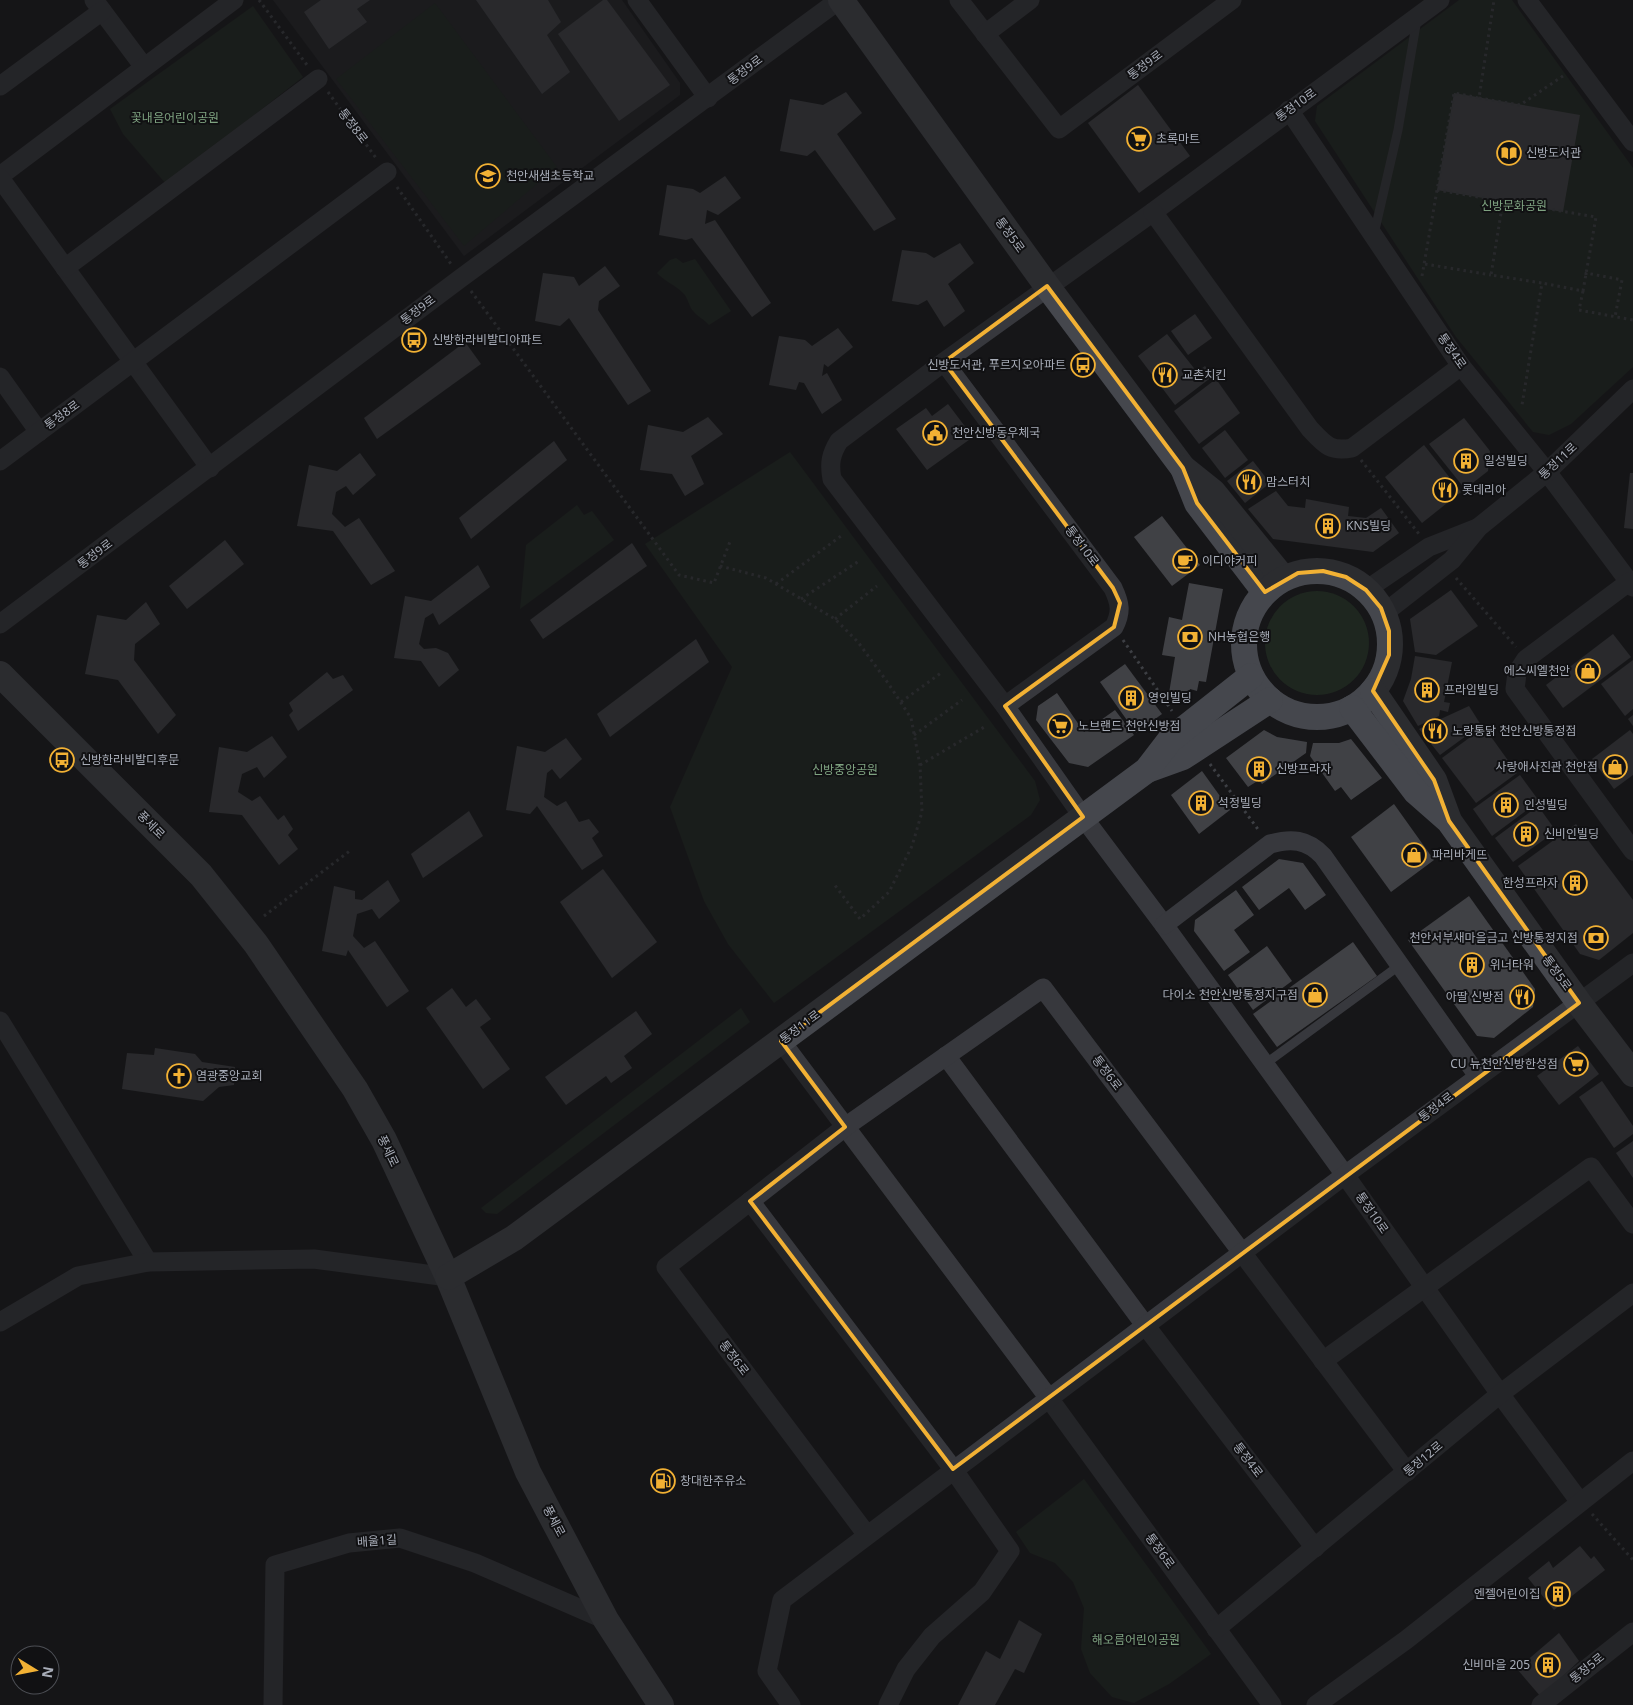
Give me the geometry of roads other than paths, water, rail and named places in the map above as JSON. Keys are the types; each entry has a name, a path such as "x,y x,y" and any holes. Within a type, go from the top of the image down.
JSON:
{"street":[{"path":"210,468 0,177 234,0"},
{"path":"637,0 708,98"},
{"name":"통정9로","path":"0,624 461,278 840,0"},
{"name":"통정5로","path":"840,0 1047,286 1182,468 1197,504 1274,585"},
{"name":"통정9로","path":"958,0 1059,129 1232,0"},
{"path":"985,34 1030,0"},
{"name":"통정10로","path":"1440,0 1153,212 1047,286 839,441 832,454 829,467 832,479 1005,706 1083,817 1346,1174 1424,1288 1580,1502"},
{"path":"1528,0 1633,142"},
{"path":"0,86 98,5 144,67"},
{"path":"65,268 318,79"},
{"name":"통정4로","path":"1289,110 1461,366 1547,472 1631,584 1526,659 1517,673 1516,688 1633,851"},
{"name":"통정8로","path":"0,461 387,172"},
{"path":"1153,212 1310,430 1325,445 1338,451 1352,448 1461,366"},
{"name":"통정10로","path":"944,362 1113,588 1120,603 1120,617 1114,627 1005,706"},
{"name":"통정8로","path":"0,377 39,432"},
{"name":"통정11로","path":"1478,527 1547,472 1633,389"},
{"path":"1366,590 1429,547 1478,527"},
{"path":"1383,614 1445,566 1478,527"},
{"path":"1323,571 1346,577 1366,590 1383,614 1389,631 1389,655 1382,677 1373,690 1352,708 1326,717 1302,716 1280,708 1261,692 1252,676 1243,647 1247,622 1274,585 1298,573 1323,571"},
{"name":"풍세로","path":"0,674 201,875 256,944 355,1088 384,1140 448,1277 528,1472 606,1620 661,1705"},
{"path":"1191,738 1252,676"},
{"path":"1373,690 1434,780 1449,821"},
{"path":"1191,738 1270,700"},
{"path":"1352,708 1416,792 1449,821"},
{"name":"통정11로","path":"448,1277 514,1238 1147,770 1183,757 1191,738"},
{"name":"통정5로","path":"1449,821 1579,1003 1633,1074"},
{"path":"1164,925 1270,844 1286,839 1314,846 1323,856 1478,1076"},
{"name":"통정4로","path":"1048,1397 1478,1076 1633,963"},
{"name":"통정6로","path":"867,1535 666,1267 845,1127 1043,988 1242,1253"},
{"path":"0,1021 148,1262"},
{"name":"통정6로","path":"781,1041 1048,1397 1272,1705"},
{"path":"946,1056 1144,1325"},
{"path":"1323,1361 1591,1166 1633,1224"},
{"path":"750,1201 954,1470 1010,1551 982,1592 932,1636 906,1669 888,1705"},
{"path":"1242,1253 1407,1472"},
{"path":"0,1322 78,1276 148,1262 314,1259 448,1277"},
{"name":"통정12로","path":"1216,1629 1500,1394 1633,1293"},
{"name":"통정4로","path":"1144,1325 1315,1548"},
{"path":"792,1705 767,1671 782,1600 1048,1397"},
{"path":"1316,1705 1406,1640 1633,1461"},
{"name":"배울1길","path":"273,1705 275,1565 348,1543 400,1538 474,1563 606,1620"},
{"name":"통정5로","path":"1541,1705 1633,1632"}],"lane":[{"path":"1374,236 1398,130 1418,16"},
{"path":"1265,1064 1400,965"}],"place":[{"name":"초록마트","path":"1139,139"},
{"name":"신방도서관","path":"1509,153"},
{"name":"천안새샘초등학교","path":"488,176"},
{"name":"신방한라비발디아파트","path":"414,340"},
{"name":"신방도서관, 푸르지오아파트","path":"1083,365"},
{"name":"교촌치킨","path":"1165,375"},
{"name":"천안신방동우체국","path":"935,433"},
{"name":"일성빌딩","path":"1466,461"},
{"name":"맘스터치","path":"1249,482"},
{"name":"롯데리아","path":"1445,490"},
{"name":"KNS빌딩","path":"1328,526"},
{"name":"이디야커피","path":"1185,561"},
{"name":"NH농협은행","path":"1190,637"},
{"name":"에스씨엘천안","path":"1588,671"},
{"name":"프라임빌딩","path":"1427,690"},
{"name":"영인빌딩","path":"1131,698"},
{"name":"노브랜드 천안신방점","path":"1060,726"},
{"name":"노랑통닭 천안신방통정점","path":"1435,731"},
{"name":"신방한라비발디후문","path":"62,760"},
{"name":"사랑애사진관 천안점","path":"1615,767"},
{"name":"신방프라자","path":"1259,769"},
{"name":"석정빌딩","path":"1201,803"},
{"name":"인성빌딩","path":"1506,805"},
{"name":"신비인빌딩","path":"1526,834"},
{"name":"파리바게뜨","path":"1414,855"},
{"name":"한성프라자","path":"1575,883"},
{"name":"천안서부새마을금고 신방통정지점","path":"1596,938"},
{"name":"위너타워","path":"1472,965"},
{"name":"다이소 천안신방통정지구점","path":"1315,995"},
{"name":"아딸 신방점","path":"1522,997"},
{"name":"CU 뉴천안신방한성점","path":"1576,1064"},
{"name":"염광중앙교회","path":"179,1076"},
{"name":"창대한주유소","path":"663,1481"},
{"name":"엔젤어린이집","path":"1558,1594"},
{"name":"신비마을 205","path":"1548,1665"}],"park label":[{"name":"꽃내음어린이공원","path":"175,118"},
{"name":"신방문화공원","path":"1514,206"},
{"name":"신방중앙공원","path":"845,770"},
{"name":"해오름어린이공원","path":"1136,1640"}]}
